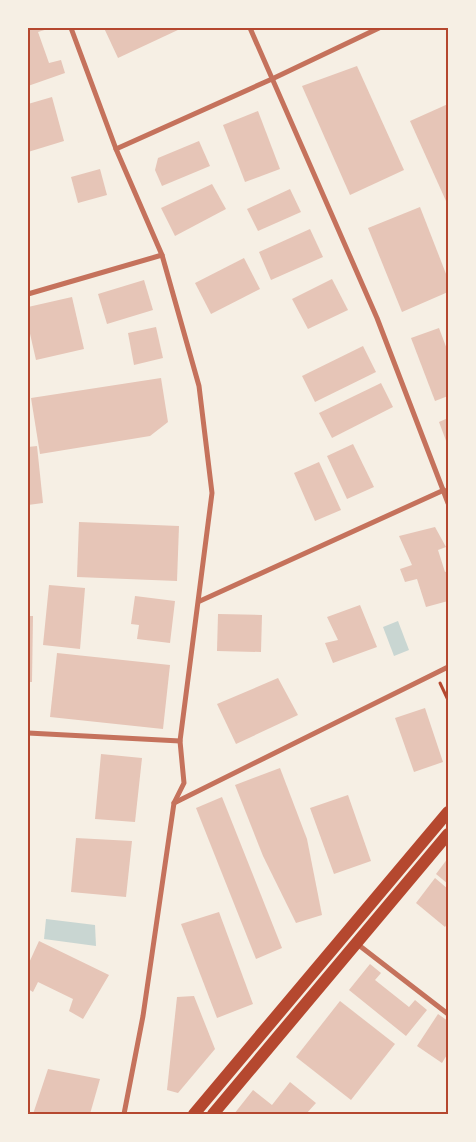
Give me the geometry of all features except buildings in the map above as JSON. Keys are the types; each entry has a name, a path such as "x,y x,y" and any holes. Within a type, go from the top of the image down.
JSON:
{"main road":[{"path":"194,1114 448,812"},
{"path":"213,1114 448,834"}],"street":[{"path":"71,28 116,149 162,255 199,386 212,493 200,601 180,741 184,783 174,803 143,1016 124,1114"},
{"path":"250,28 377,318 448,503"},
{"path":"116,149 272,80 379,28"},
{"path":"28,294 162,255"},
{"path":"200,601 444,490"},
{"path":"174,803 448,667"},
{"path":"28,733 180,741"},
{"path":"356,943 448,1014"}],"path":[{"path":"435,674 448,700"}],"shaded area":[{"path":"398,621 409,650 394,656 383,627"},
{"path":"46,919 95,925 96,946 44,939"}]}
